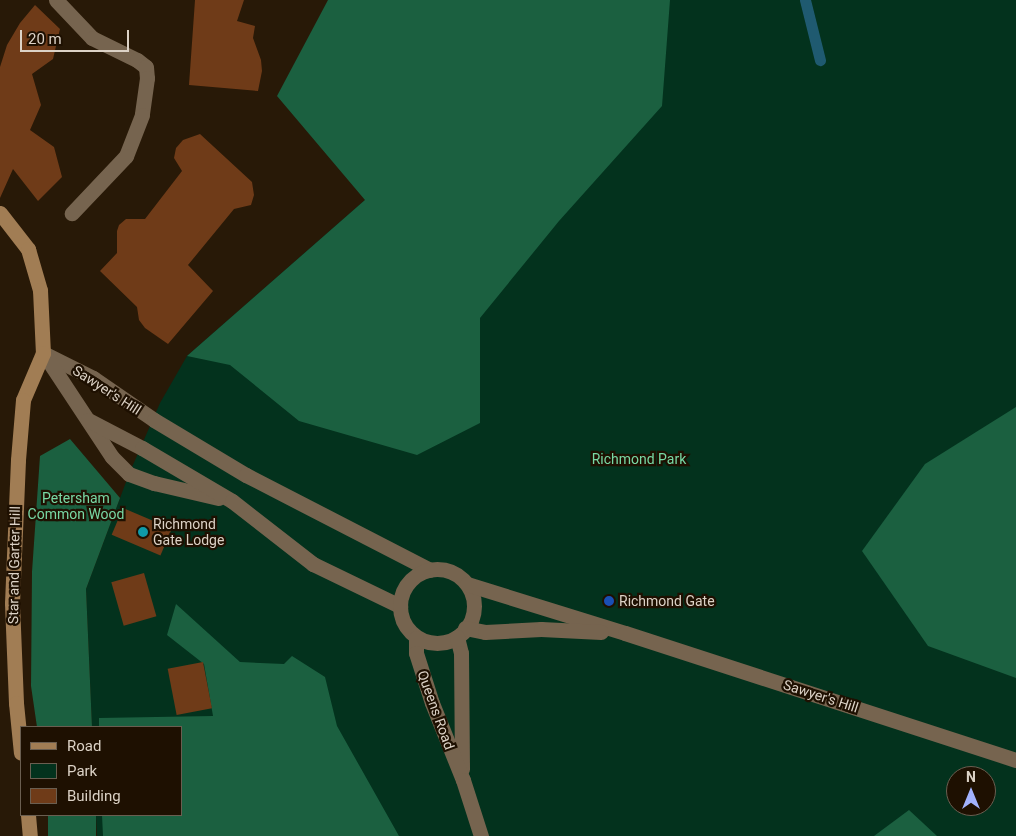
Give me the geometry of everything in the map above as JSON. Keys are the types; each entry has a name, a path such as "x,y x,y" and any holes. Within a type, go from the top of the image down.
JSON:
{"main road":[{"path":"0,213 28,249 40,290 43,352"},
{"name":"Star and Garter Hill","path":"20,742 16,703 12,603 18,460 23,400 43,352"},
{"path":"28,816 30,836"}],"street":[{"path":"56,0 92,38 137,60 146,68 147,78 142,115 126,156 72,213"},
{"name":"Sawyer's Hill","path":"43,352 88,420 142,448 232,501 312,564 400,606"},
{"name":"Sawyer's Hill","path":"43,352 93,378 154,420 246,475 430,570"},
{"path":"88,420 112,457 130,474 154,483 232,501"},
{"path":"430,570 443,570 457,576 467,584 472,595 474,608 471,621 461,632 436,644 416,638 401,619 401,594 408,583 417,575 430,570"},
{"name":"Sawyer's Hill","path":"467,584 625,633 1016,760"},
{"name":"Sawyer's Hill","path":"461,632 541,628 625,633"},
{"name":"Queens Road","path":"461,632 463,780"},
{"name":"Queens Road","path":"416,638 416,653 432,703 463,780 481,836"}],"green space":[{"path":"328,0 670,0 662,106 559,221 480,318 480,423 417,455 299,421 230,365 187,356 365,200 277,96"},
{"name":"Richmond Park","path":"340,0 1016,0 1016,836 97,836 96,816 182,816 182,726 92,726 86,589 129,474 160,403 187,356 365,200"},
{"path":"1016,407 1016,678 928,646 862,551 925,464"},
{"name":"Petersham Common Wood","path":"70,439 120,498 86,589 92,726 37,726 31,686 32,572 40,456"},
{"path":"176,604 240,662 284,664 292,656 325,677 337,726 399,836 103,836 102,816 182,816 182,726 99,726 99,718 213,716 204,664 167,635"},
{"path":"909,810 937,836 874,836"},
{"path":"48,816 96,816 96,836 48,836"}],"building":[{"path":"195,0 244,0 237,21 255,26 253,38 261,60 262,71 258,91 189,85"},
{"path":"35,5 60,29 53,59 32,74 41,105 30,130 54,147 62,177 38,201 13,169 0,198 0,67 7,45 20,23"},
{"path":"200,134 252,182 254,195 251,205 234,209 188,265 213,291 168,344 145,328 139,320 137,307 100,271 117,253 117,231 119,225 126,219 145,219 182,171 174,158 176,148 183,140"},
{"name":"Richmond Gate Lodge","path":"123,508 172,529 160,555 112,535"},
{"path":"144,573 156,616 124,626 111,582"},
{"path":"203,662 212,708 177,715 168,669"}],"waterway":[{"path":"805,0 820,60"}],"place":[{"name":"Richmond Gate Lodge","path":"143,532"},
{"name":"Richmond Gate","path":"609,601"}]}
